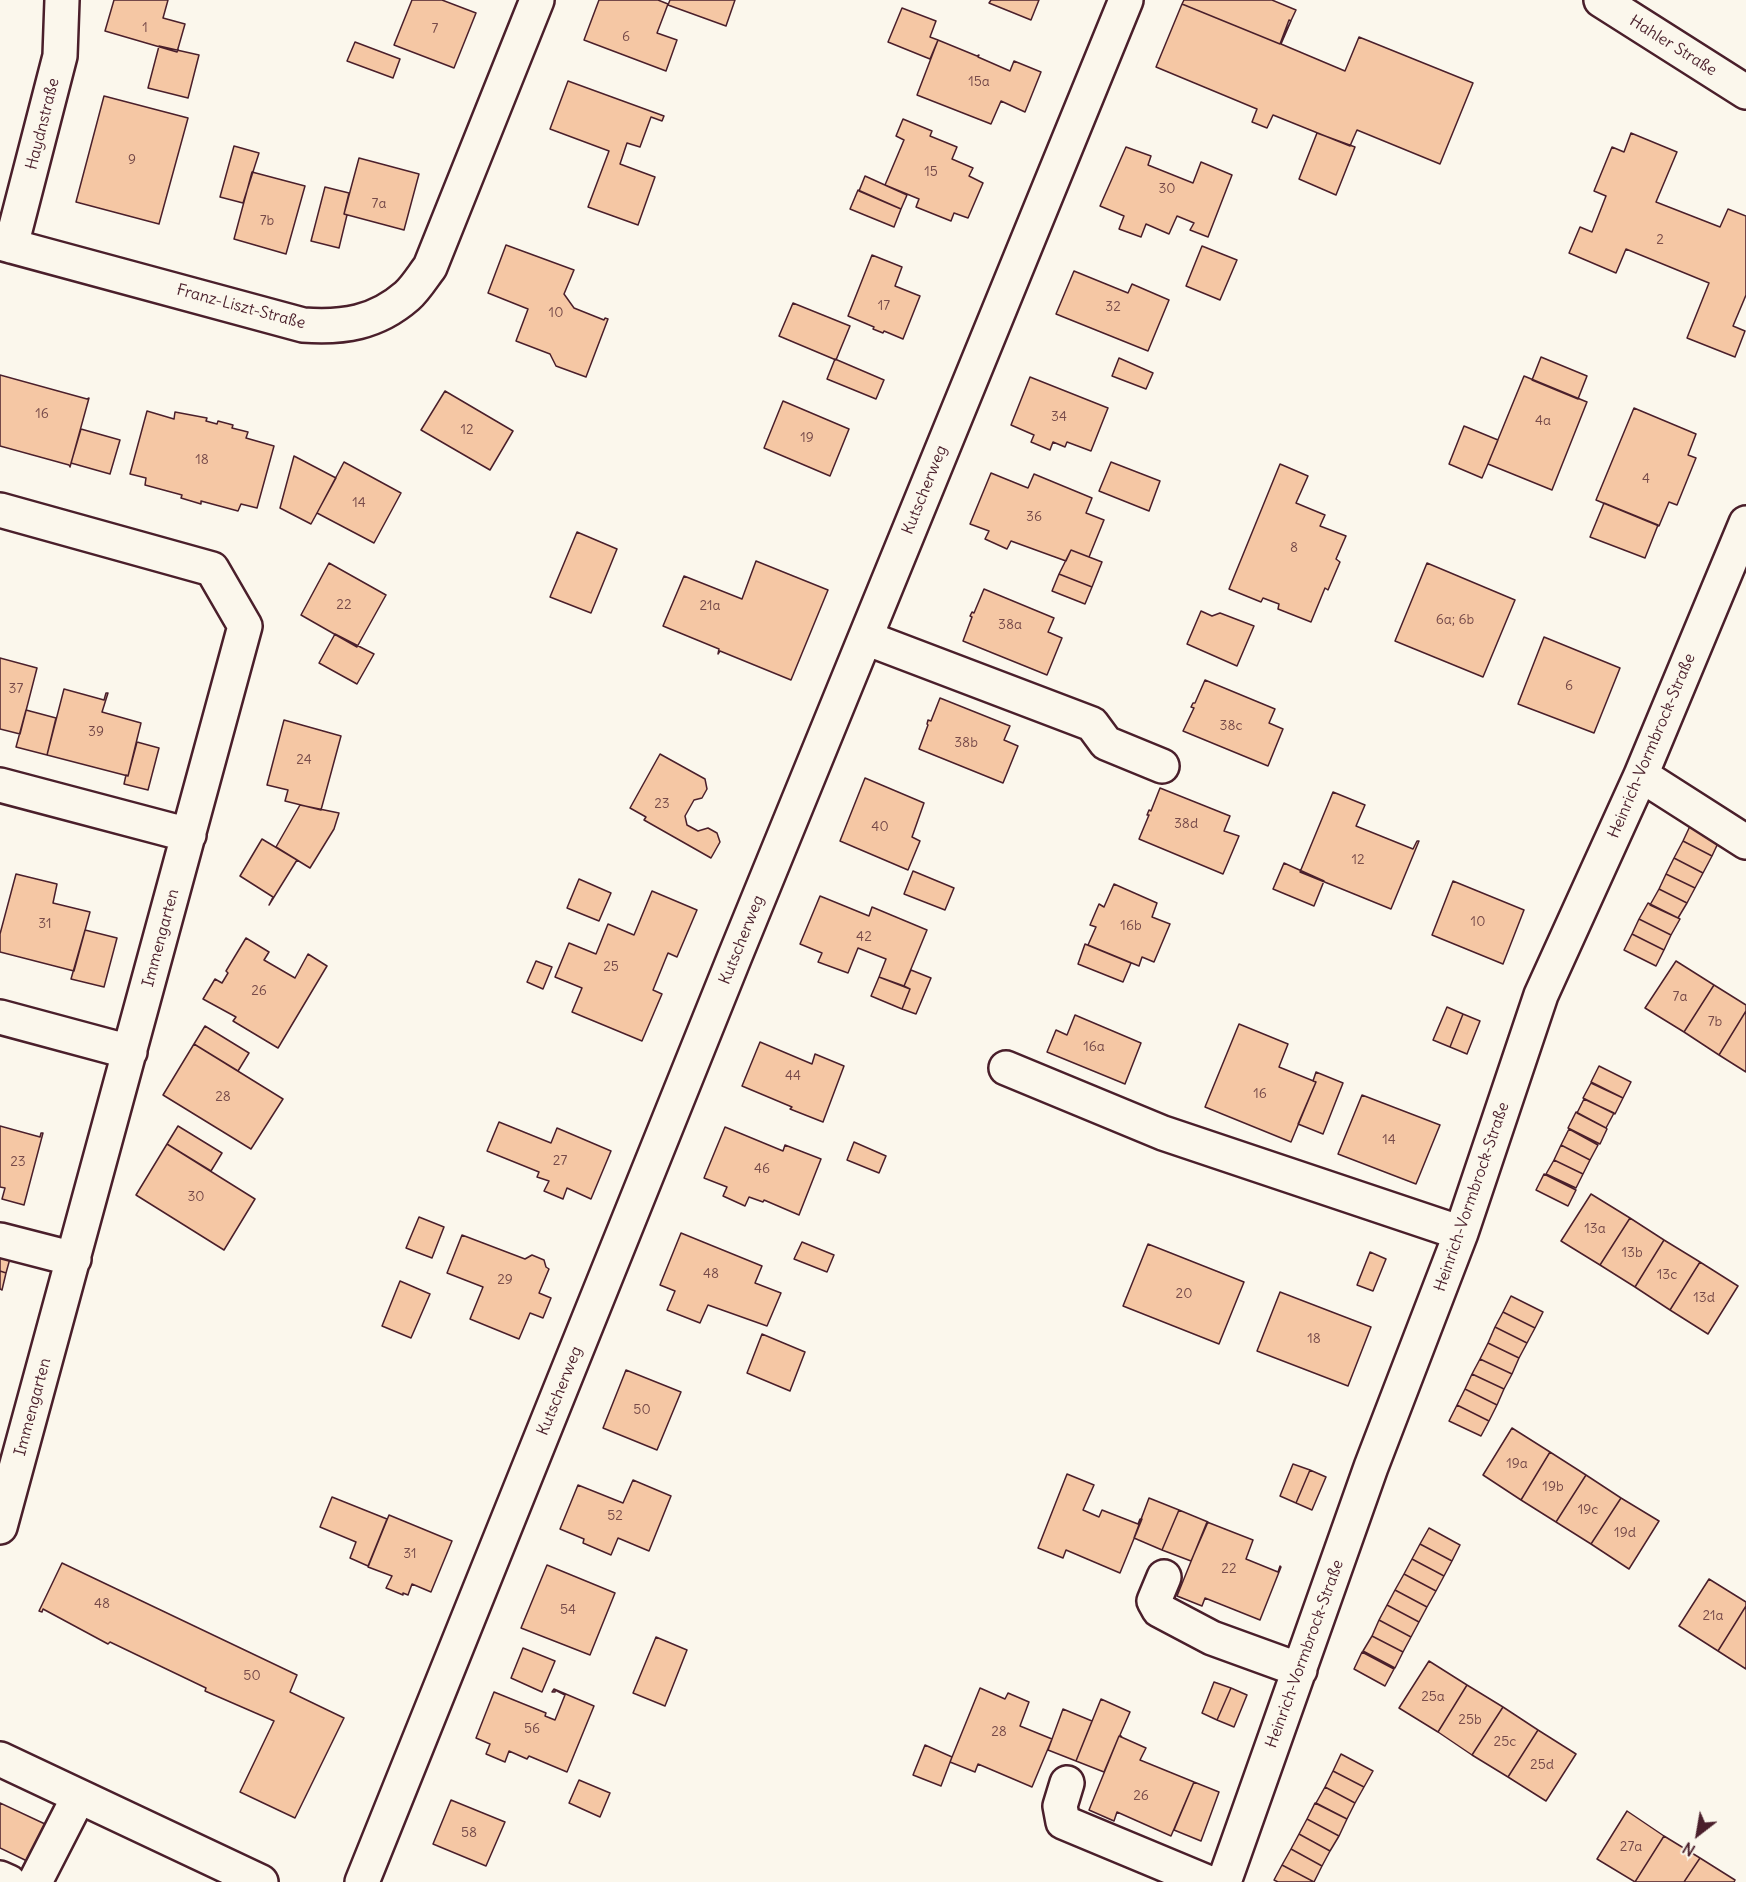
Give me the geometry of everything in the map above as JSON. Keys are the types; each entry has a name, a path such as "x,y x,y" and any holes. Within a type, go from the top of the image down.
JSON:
{"street":[{"name":"Haydnstraße","path":"6,244 60,56 62,0"},
{"name":"Franz-Liszt-Straße","path":"6,244 303,325 330,327 362,321 386,311 408,294 430,267 537,0"},
{"name":"Kutscherweg","path":"362,1882 726,978 1126,0"},
{"name":"Hahler Straße","path":"1601,0 1645,12 1746,92"},
{"name":"Immengarten","path":"0,510 212,569 245,626 74,1259 5,1488 0,1527"},
{"name":"Heinrich-Vormbrock-Straße","path":"1224,1882 1371,1467 1461,1233 1541,995 1641,775 1746,523"},
{"path":"866,638 1092,724 1106,743 1162,766"},
{"path":"1641,775 1746,842"},
{"path":"0,785 189,835"},
{"path":"0,1017 130,1052"},
{"path":"1006,1068 1163,1133 1461,1233"},
{"path":"0,1240 74,1259"},
{"path":"1164,1577 1154,1601 1159,1610 1212,1638 1300,1670"},
{"path":"0,1760 261,1882"},
{"path":"1067,1783 1060,1806 1064,1822 1207,1882"},
{"path":"35,1882 78,1798"},
{"path":"0,1878 9,1882"}],"building":[{"path":"114,0 168,0 163,18 185,24 177,52 105,31"},
{"path":"412,0 442,0 476,13 454,68 394,45"},
{"path":"599,0 658,0 668,4 657,33 677,40 666,71 584,40"},
{"path":"670,0 735,0 726,26 668,5"},
{"path":"991,0 1039,0 1031,20 989,3"},
{"path":"1184,0 1272,0 1296,10 1280,44 1182,4"},
{"path":"1182,4 1280,44 1289,20 1291,21 1281,44 1345,71 1359,37 1473,83 1440,164 1357,130 1350,146 1273,115 1267,128 1252,122 1257,109 1156,67"},
{"path":"902,8 936,21 930,37 938,40 930,59 888,42"},
{"path":"938,40 979,55 978,57 1010,71 1014,61 1041,72 1025,112 1001,101 991,124 917,95"},
{"path":"355,42 400,59 393,78 347,61"},
{"path":"159,46 199,55 188,98 148,88"},
{"path":"568,81 664,116 662,121 651,117 640,147 627,143 620,164 655,177 638,225 588,207 609,151 550,129"},
{"path":"104,96 188,118 159,224 76,202"},
{"path":"903,119 932,131 930,136 957,147 952,159 973,168 969,176 983,183 968,218 954,213 951,221 916,207 919,199 885,185 904,140 896,136"},
{"path":"1317,133 1355,147 1336,195 1299,179"},
{"path":"1631,133 1677,152 1656,202 1720,227 1728,209 1746,216 1746,295 1733,326 1745,331 1735,357 1687,338 1709,283 1626,249 1616,273 1569,253 1580,227 1592,232 1606,196 1594,191 1612,147 1624,152"},
{"path":"234,146 259,153 243,203 220,197"},
{"path":"1126,147 1151,156 1148,165 1193,183 1201,162 1232,175 1208,237 1190,230 1194,223 1177,216 1169,234 1146,224 1141,237 1119,229 1124,216 1100,206"},
{"path":"359,158 419,174 404,230 344,214"},
{"path":"252,172 305,186 286,254 234,239"},
{"path":"865,176 907,195 901,209 859,191"},
{"path":"325,187 349,193 344,214 347,215 339,248 311,241"},
{"path":"858,190 901,209 894,227 850,209"},
{"path":"506,245 574,270 564,294 574,308 604,320 608,319 586,377 556,366 550,354 516,341 528,309 488,293"},
{"path":"1202,246 1237,260 1220,300 1186,286"},
{"path":"872,255 902,267 895,286 920,296 903,339 873,329 874,327 848,316"},
{"path":"1074,271 1128,293 1132,284 1169,300 1148,351 1056,314"},
{"path":"793,303 850,326 836,360 779,336"},
{"path":"1541,357 1587,376 1578,399 1532,380"},
{"path":"1119,358 1153,373 1146,389 1112,376"},
{"path":"835,359 884,380 876,399 827,379"},
{"path":"0,375 89,398 70,467 0,446"},
{"path":"1524,376 1587,402 1552,490 1488,464"},
{"path":"1030,377 1108,408 1091,451 1067,442 1065,447 1053,442 1050,450 1031,442 1034,435 1011,425"},
{"path":"445,391 513,431 490,470 421,430"},
{"path":"783,401 849,429 830,476 764,448"},
{"path":"1634,408 1696,434 1688,455 1696,458 1677,505 1669,502 1659,526 1596,500"},
{"path":"147,411 174,419 175,412 207,418 206,421 217,424 218,421 233,425 232,428 248,432 246,438 274,446 257,508 241,504 238,511 201,501 201,504 181,498 182,495 145,485 146,478 130,474"},
{"path":"1464,426 1498,440 1482,478 1449,464"},
{"path":"81,429 120,440 110,474 71,463"},
{"path":"294,456 336,478 311,524 280,508"},
{"path":"344,462 401,493 374,543 317,513"},
{"path":"1111,462 1160,481 1149,511 1099,491"},
{"path":"1280,464 1308,476 1296,503 1325,515 1320,526 1346,536 1336,559 1340,562 1328,590 1325,588 1311,622 1278,609 1279,604 1263,598 1261,602 1229,589"},
{"path":"991,473 1028,488 1034,474 1092,498 1086,513 1104,520 1089,557 1071,550 1066,561 1011,541 1007,549 985,539 989,531 970,524"},
{"path":"1604,503 1658,525 1645,558 1590,537"},
{"path":"577,532 617,549 591,613 550,597"},
{"path":"1071,550 1102,562 1092,587 1059,574"},
{"path":"756,561 828,590 791,680 720,651 718,654 719,649 663,626 684,576 742,599"},
{"path":"329,563 386,595 357,647 301,615"},
{"path":"1427,563 1515,600 1483,677 1395,641"},
{"path":"1059,574 1092,587 1085,604 1052,591"},
{"path":"984,589 1054,618 1048,632 1062,638 1047,675 963,641 972,617 970,616 972,612 974,613"},
{"path":"1201,611 1212,616 1220,613 1254,626 1237,666 1187,644"},
{"path":"335,634 374,654 357,684 319,663"},
{"path":"1544,637 1620,668 1594,733 1518,704"},
{"path":"0,658 37,668 20,734 0,729"},
{"path":"1205,680 1275,709 1269,723 1283,729 1268,766 1183,731 1194,708 1191,707"},
{"path":"64,689 104,700 108,693 102,712 141,723 128,776 47,755"},
{"path":"940,698 1010,726 1004,740 1018,746 1003,783 919,749 928,720 931,721"},
{"path":"26,710 56,718 47,755 16,747"},
{"path":"284,720 341,736 321,810 285,801 288,790 267,785"},
{"path":"137,742 159,748 148,790 124,784"},
{"path":"660,754 705,779 707,789 702,798 694,800 685,816 687,825 698,831 708,828 717,833 720,842 711,858 644,820 646,817 630,808"},
{"path":"865,778 924,803 912,837 920,841 908,870 840,841"},
{"path":"1160,788 1230,816 1224,831 1239,836 1223,874 1139,839"},
{"path":"1333,792 1365,805 1356,826 1413,849 1419,841 1391,909 1300,872"},
{"path":"300,805 339,813 334,829 310,868 276,847"},
{"path":"1690,826 1719,841 1712,856 1683,841"},
{"path":"262,839 297,860 269,905 273,897 240,876"},
{"path":"1683,841 1712,856 1703,873 1674,858"},
{"path":"1674,858 1703,873 1695,888 1666,874"},
{"path":"1284,863 1324,881 1314,906 1273,889"},
{"path":"913,871 954,888 945,910 904,894"},
{"path":"16,874 57,884 53,903 90,912 74,971 0,952 0,934"},
{"path":"1666,874 1695,888 1687,903 1659,889"},
{"path":"579,879 611,893 599,921 567,908"},
{"path":"1453,881 1524,910 1503,964 1432,935"},
{"path":"1114,884 1157,903 1152,917 1170,924 1154,962 1142,957 1139,966 1088,945 1096,927 1090,925 1099,904 1104,907"},
{"path":"1659,889 1687,903 1678,918 1650,905"},
{"path":"652,891 697,910 677,957 668,953 653,990 662,994 642,1041 572,1012 582,988 555,977 569,943 596,954 608,924 634,935"},
{"path":"820,896 869,916 872,907 927,930 904,986 879,977 886,959 858,948 848,973 818,962 822,953 800,944"},
{"path":"1648,903 1680,919 1671,935 1639,919"},
{"path":"1639,919 1671,935 1664,950 1632,934"},
{"path":"85,930 117,938 104,987 71,979"},
{"path":"1632,934 1664,950 1656,966 1624,950"},
{"path":"246,938 269,952 264,960 295,978 308,954 327,966 278,1048 233,1021 236,1017 203,999 215,979 222,983 228,973 226,971"},
{"path":"1085,944 1131,963 1123,982 1078,964"},
{"path":"536,961 552,967 543,989 527,982"},
{"path":"1676,961 1714,985 1684,1032 1645,1008"},
{"path":"911,970 931,978 916,1014 902,1009 910,989 904,986"},
{"path":"879,977 910,989 902,1009 871,996"},
{"path":"1714,985 1746,1005 1746,1011 1719,1055 1684,1032"},
{"path":"1447,1007 1463,1014 1450,1047 1433,1040"},
{"path":"1746,1011 1746,1072 1719,1055"},
{"path":"1463,1014 1480,1021 1467,1054 1450,1047"},
{"path":"1075,1015 1141,1043 1125,1084 1047,1052 1056,1030 1067,1035"},
{"path":"1239,1024 1288,1044 1279,1067 1316,1082 1291,1142 1205,1107"},
{"path":"205,1026 249,1053 238,1071 194,1044"},
{"path":"760,1042 812,1064 815,1054 844,1066 823,1122 742,1086"},
{"path":"194,1044 283,1099 251,1149 163,1095"},
{"path":"1599,1066 1631,1082 1623,1098 1591,1082"},
{"path":"1316,1072 1343,1083 1323,1134 1298,1124 1316,1082 1313,1081"},
{"path":"1591,1083 1623,1098 1615,1114 1583,1098"},
{"path":"1362,1095 1440,1125 1416,1184 1338,1154"},
{"path":"1584,1099 1614,1113 1606,1128 1577,1113"},
{"path":"1576,1112 1607,1129 1600,1144 1568,1128"},
{"path":"499,1122 551,1143 557,1128 611,1151 591,1199 567,1188 563,1199 544,1191 549,1181 537,1177 539,1172 487,1151"},
{"path":"0,1126 40,1137 43,1133 24,1205 2,1199 5,1188 0,1187"},
{"path":"178,1126 222,1153 211,1171 167,1144"},
{"path":"725,1127 783,1151 785,1145 821,1159 799,1215 764,1200 763,1202 749,1197 745,1206 723,1196 727,1187 704,1178"},
{"path":"1569,1129 1598,1145 1590,1160 1561,1145"},
{"path":"854,1142 886,1156 879,1173 847,1160"},
{"path":"167,1144 255,1199 224,1250 136,1195"},
{"path":"1561,1145 1590,1160 1583,1174 1554,1160"},
{"path":"1554,1160 1583,1174 1576,1188 1546,1174"},
{"path":"1544,1174 1576,1190 1568,1206 1536,1190"},
{"path":"1591,1194 1630,1218 1600,1265 1561,1241"},
{"path":"419,1217 444,1227 432,1258 406,1248"},
{"path":"1630,1218 1664,1240 1635,1287 1600,1265"},
{"path":"681,1233 762,1266 755,1283 781,1293 767,1326 708,1305 700,1323 667,1310 675,1291 660,1285"},
{"path":"462,1235 525,1259 532,1255 544,1260 549,1269 539,1293 551,1298 543,1318 530,1313 519,1339 470,1319 483,1287 447,1273"},
{"path":"1664,1240 1700,1262 1670,1310 1635,1287"},
{"path":"802,1242 834,1255 827,1272 794,1259"},
{"path":"1148,1244 1244,1282 1219,1344 1123,1306"},
{"path":"0,1252 11,1255 6,1273 0,1271"},
{"path":"1370,1252 1386,1259 1373,1291 1357,1285"},
{"path":"1700,1262 1738,1286 1708,1334 1670,1310"},
{"path":"0,1271 6,1273 2,1290 0,1289"},
{"path":"400,1281 430,1294 411,1338 382,1326"},
{"path":"1280,1292 1371,1327 1348,1386 1257,1351"},
{"path":"1511,1296 1543,1312 1535,1328 1503,1312"},
{"path":"1503,1312 1535,1328 1527,1343 1495,1327"},
{"path":"1495,1327 1527,1343 1519,1358 1488,1343"},
{"path":"762,1334 805,1352 790,1391 747,1373"},
{"path":"1488,1343 1519,1358 1512,1374 1480,1359"},
{"path":"1480,1359 1512,1374 1504,1389 1472,1374"},
{"path":"626,1370 681,1392 657,1450 603,1428"},
{"path":"1472,1374 1504,1389 1497,1405 1465,1389"},
{"path":"1465,1389 1497,1405 1489,1421 1457,1405"},
{"path":"1457,1405 1489,1421 1481,1436 1449,1421"},
{"path":"1512,1428 1550,1452 1521,1500 1483,1475"},
{"path":"1550,1452 1586,1475 1556,1522 1521,1500"},
{"path":"1293,1464 1310,1470 1296,1503 1280,1496"},
{"path":"1310,1470 1326,1477 1312,1510 1296,1503"},
{"path":"1067,1474 1094,1485 1083,1510 1099,1517 1102,1510 1138,1524 1142,1519 1120,1573 1066,1550 1063,1558 1038,1548"},
{"path":"1586,1475 1621,1498 1591,1544 1556,1522"},
{"path":"633,1480 671,1496 649,1551 618,1538 611,1555 583,1543 584,1539 560,1529 578,1485 623,1503"},
{"path":"332,1497 387,1519 368,1566 350,1558 356,1542 320,1527"},
{"path":"1149,1498 1179,1510 1162,1550 1134,1538"},
{"path":"1621,1498 1659,1521 1629,1569 1591,1544"},
{"path":"1179,1510 1208,1522 1191,1561 1162,1550"},
{"path":"389,1515 452,1541 431,1592 412,1584 408,1595 403,1593 403,1595 386,1588 392,1576 368,1567"},
{"path":"1207,1522 1253,1540 1246,1559 1278,1572 1281,1567 1260,1620 1205,1598 1202,1606 1177,1596"},
{"path":"1429,1528 1460,1545 1452,1561 1420,1544"},
{"path":"1420,1544 1452,1561 1444,1576 1412,1559"},
{"path":"1412,1559 1444,1576 1436,1591 1404,1574"},
{"path":"62,1563 297,1675 290,1692 344,1718 295,1818 240,1792 274,1721 205,1691 206,1688 110,1642 108,1644 43,1609 42,1612 39,1611"},
{"path":"547,1565 615,1593 590,1655 521,1628"},
{"path":"1404,1574 1436,1591 1427,1607 1395,1590"},
{"path":"1709,1579 1746,1602 1746,1606 1718,1651 1679,1626"},
{"path":"1395,1590 1427,1607 1419,1622 1387,1605"},
{"path":"1387,1605 1419,1622 1411,1637 1379,1620"},
{"path":"1746,1606 1746,1669 1718,1651"},
{"path":"1379,1620 1411,1637 1403,1652 1372,1636"},
{"path":"1372,1636 1403,1652 1395,1668 1363,1651"},
{"path":"656,1637 687,1650 665,1706 633,1693"},
{"path":"523,1648 555,1661 542,1692 511,1678"},
{"path":"1362,1652 1394,1669 1385,1686 1354,1669"},
{"path":"1429,1661 1467,1685 1438,1732 1399,1708"},
{"path":"1214,1682 1231,1688 1217,1720 1202,1713"},
{"path":"1467,1685 1503,1707 1472,1755 1438,1732"},
{"path":"980,1688 1005,1699 1008,1693 1029,1702 1020,1726 1052,1739 1032,1787 978,1764 975,1772 950,1762"},
{"path":"1231,1688 1247,1695 1234,1727 1217,1720"},
{"path":"554,1689 594,1706 567,1772 529,1756 527,1759 509,1751 505,1762 486,1754 490,1744 476,1738 494,1692 546,1713 545,1716 555,1720 565,1695 555,1690 552,1692"},
{"path":"1101,1699 1130,1712 1120,1735 1122,1737 1119,1736 1104,1772 1076,1761"},
{"path":"1503,1707 1538,1730 1508,1777 1472,1755"},
{"path":"1063,1709 1092,1721 1076,1761 1048,1750"},
{"path":"1538,1730 1576,1754 1546,1801 1508,1777"},
{"path":"1119,1736 1146,1748 1140,1760 1194,1782 1171,1836 1117,1812 1114,1821 1089,1810"},
{"path":"925,1745 952,1757 941,1786 913,1775"},
{"path":"1341,1754 1373,1771 1364,1787 1333,1771"},
{"path":"1333,1771 1364,1787 1355,1803 1325,1787"},
{"path":"579,1780 610,1793 600,1817 569,1803"},
{"path":"1194,1782 1219,1792 1201,1841 1174,1830"},
{"path":"1325,1787 1355,1803 1347,1819 1316,1803"},
{"path":"451,1800 505,1822 486,1866 433,1844"},
{"path":"0,1803 45,1824 27,1861 0,1848"},
{"path":"1315,1803 1347,1819 1339,1836 1307,1819"},
{"path":"1627,1811 1664,1836 1635,1882 1597,1859"},
{"path":"1307,1819 1339,1836 1330,1851 1299,1834"},
{"path":"1299,1834 1330,1851 1322,1866 1291,1849"},
{"path":"1664,1836 1700,1858 1684,1882 1635,1882"},
{"path":"1291,1849 1322,1866 1314,1882 1282,1865"},
{"path":"1700,1858 1735,1880 1734,1882 1684,1882"},
{"path":"1282,1865 1314,1882 1274,1880"}]}
